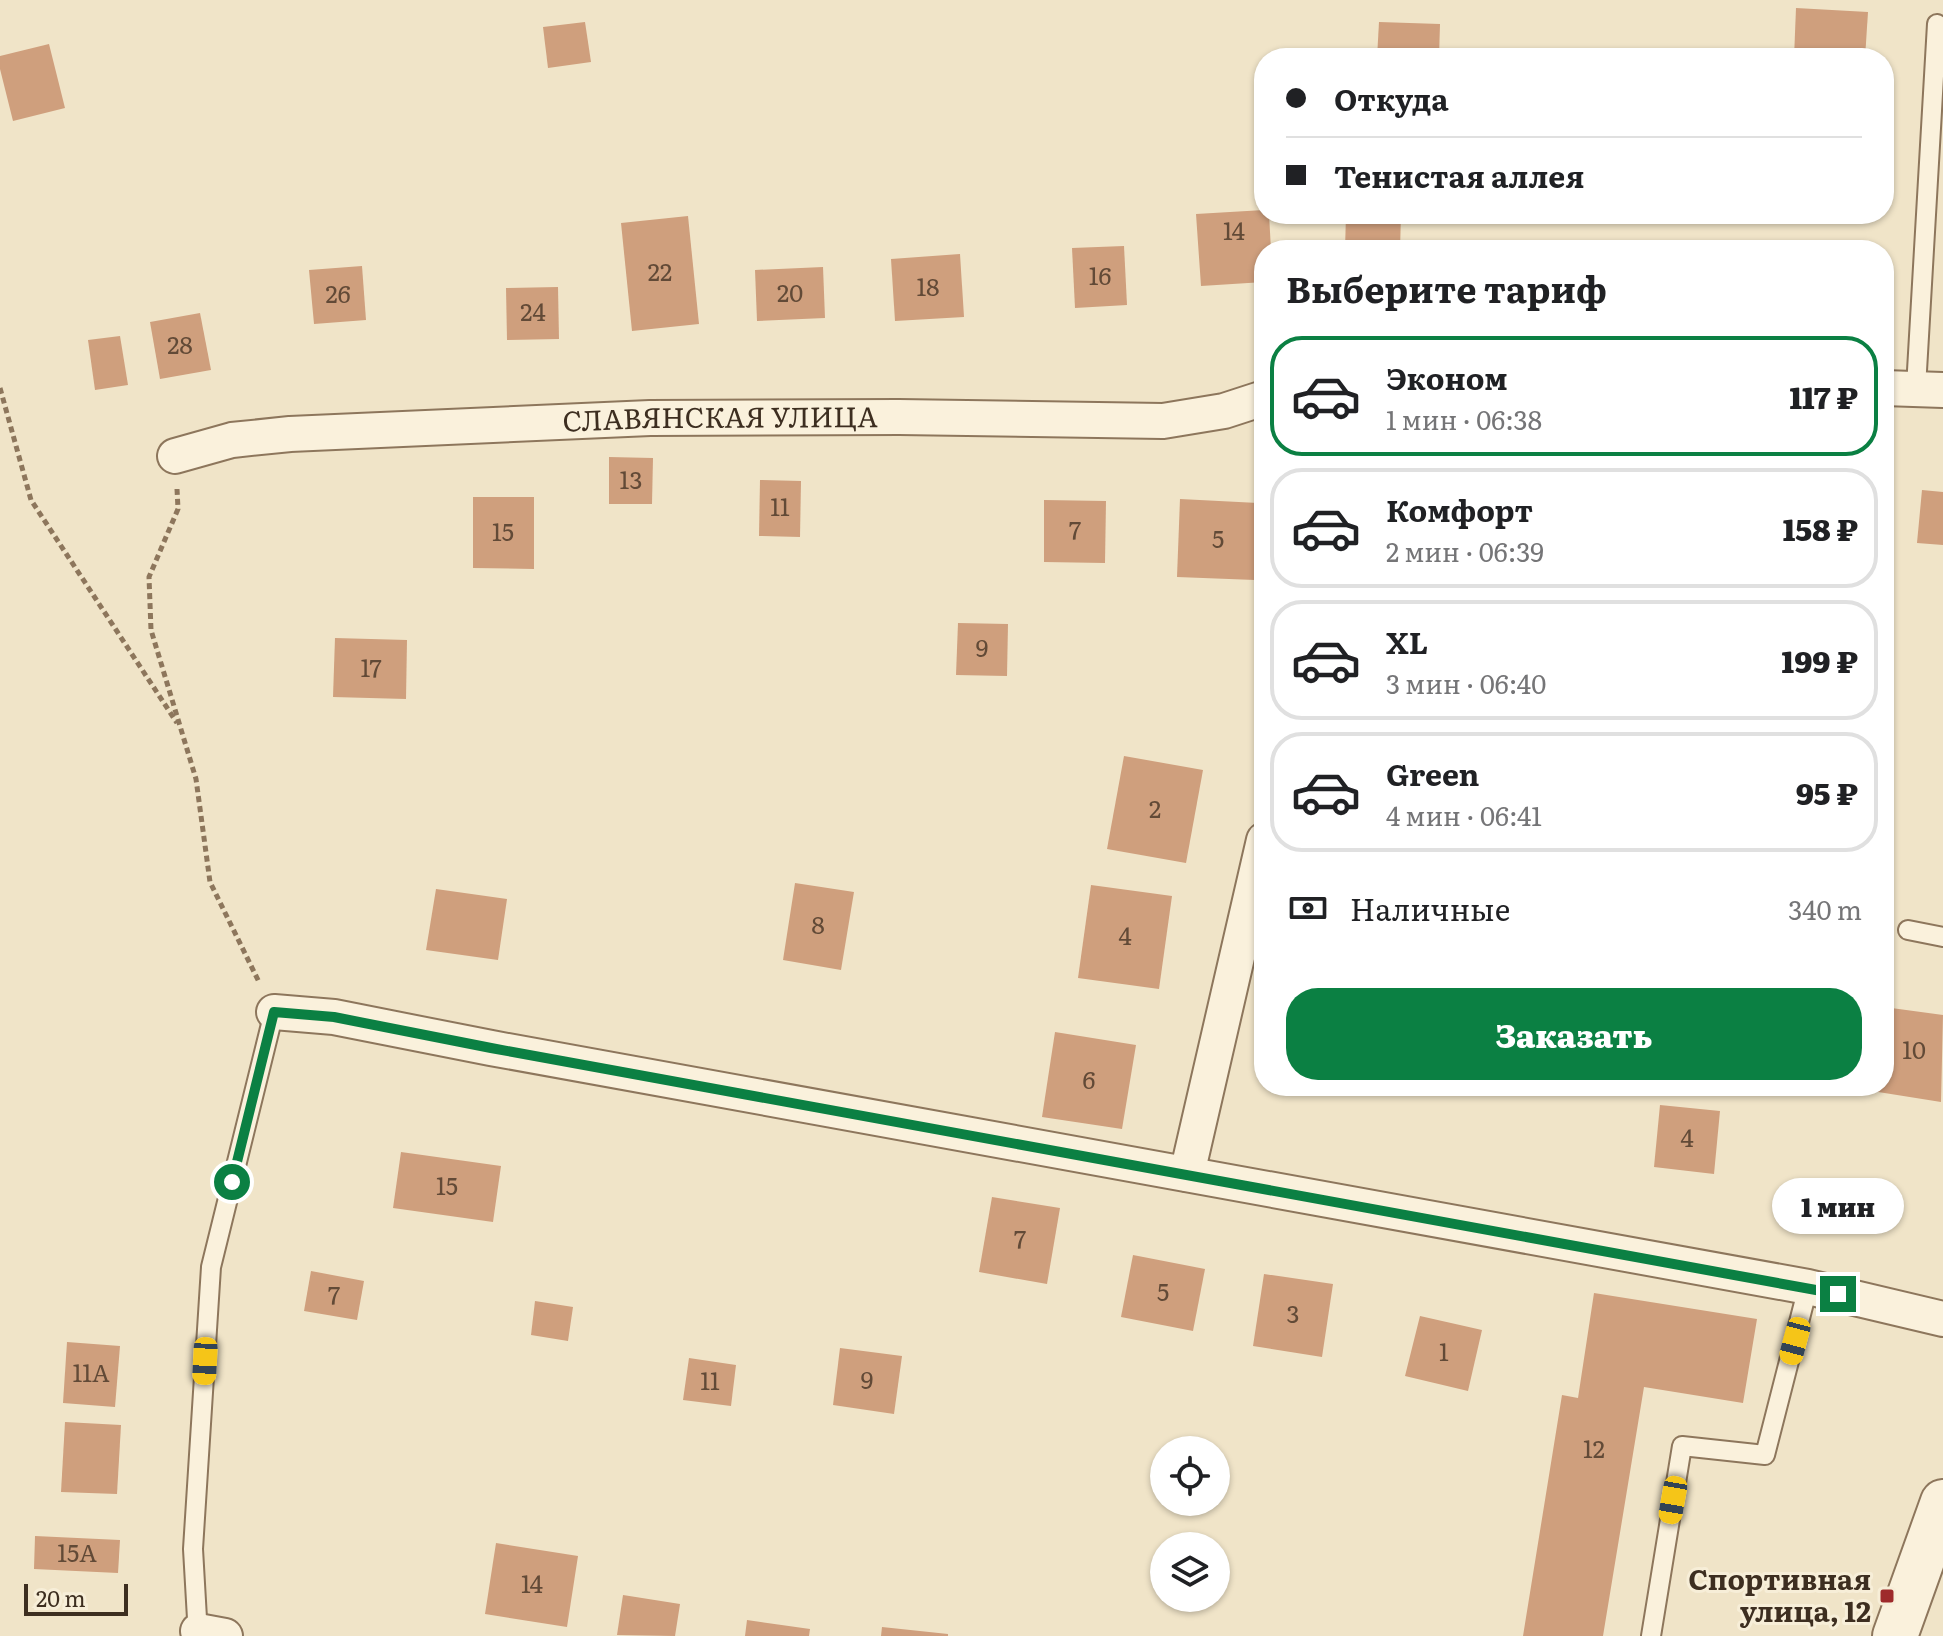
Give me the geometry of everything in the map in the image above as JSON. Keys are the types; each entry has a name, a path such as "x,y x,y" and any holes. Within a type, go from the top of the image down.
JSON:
{"street":[{"name":"СЛАВЯНСКАЯ УЛИЦА","path":"175,456 232,440 290,434 650,418 899,417 1163,421 1224,411 1254,401"},
{"path":"1187,1174 1252,947"},
{"path":"274,1012 334,1017 1808,1287 1943,1319"},
{"path":"1895,1636 1943,1502"}],"lane":[{"path":"1914,389 1937,24"},
{"path":"1908,930 1943,937"},
{"path":"207,1634 193,1549 211,1267 274,1012"},
{"path":"1651,1636 1682,1446 1765,1455 1808,1287"}],"path":[{"path":"0,388 31,500 181,729"},
{"path":"175,456 178,509 149,577 151,630 196,779 210,882 274,1012"}],"building":[{"path":"1796,8 1868,12 1866,48 1794,48"},
{"path":"585,22 591,62 548,68 543,27"},
{"path":"1379,22 1440,24 1439,48 1378,48"},
{"path":"49,44 65,108 13,121 0,69 0,56"},
{"path":"1254,211 1254,224 1270,224 1270,240 1254,240 1254,283 1201,286 1196,214"},
{"path":"688,216 699,324 632,331 621,223"},
{"path":"1346,224 1401,224 1400,240 1345,240"},
{"path":"1124,246 1127,305 1075,308 1072,248"},
{"path":"960,254 964,317 895,321 891,259"},
{"path":"362,266 366,320 314,324 309,270"},
{"path":"823,267 825,318 757,321 755,270"},
{"path":"558,287 559,339 507,340 506,288"},
{"path":"200,313 211,370 160,379 150,322"},
{"path":"120,336 128,385 95,390 88,340"},
{"path":"609,457 653,458 652,504 609,504"},
{"path":"760,480 801,481 800,537 759,536"},
{"path":"1922,490 1943,492 1943,545 1917,543"},
{"path":"473,497 534,497 534,569 473,568"},
{"path":"1180,499 1254,503 1254,580 1177,577"},
{"path":"1044,500 1106,501 1105,563 1044,562"},
{"path":"958,623 1008,624 1007,676 956,675"},
{"path":"335,638 407,640 406,699 333,697"},
{"path":"1124,756 1203,770 1186,863 1107,849"},
{"path":"795,883 854,892 841,970 783,960"},
{"path":"1091,885 1172,896 1159,989 1078,978"},
{"path":"436,889 507,899 498,960 426,950"},
{"path":"1894,1008 1943,1015 1941,1102 1894,1095"},
{"path":"1055,1032 1136,1045 1122,1129 1042,1117"},
{"path":"1660,1105 1720,1111 1714,1174 1654,1167"},
{"path":"401,1152 501,1166 493,1222 393,1208"},
{"path":"992,1197 1060,1208 1047,1284 979,1272"},
{"path":"1133,1255 1205,1269 1193,1331 1121,1317"},
{"path":"311,1271 364,1281 357,1320 304,1311"},
{"path":"1264,1274 1333,1284 1322,1357 1253,1346"},
{"path":"1594,1293 1757,1319 1743,1403 1644,1387 1603,1636 1523,1636 1562,1395 1578,1398"},
{"path":"535,1301 573,1307 568,1341 531,1335"},
{"path":"1420,1316 1482,1330 1468,1391 1405,1376"},
{"path":"67,1342 120,1346 115,1407 63,1403"},
{"path":"840,1348 902,1356 894,1414 833,1405"},
{"path":"689,1358 736,1365 731,1406 683,1400"},
{"path":"65,1422 121,1425 117,1494 61,1492"},
{"path":"35,1536 120,1540 118,1573 34,1569"},
{"path":"496,1543 578,1556 567,1627 485,1614"},
{"path":"623,1595 680,1604 675,1636 617,1635"},
{"path":"747,1620 810,1629 809,1636 745,1636"},
{"path":"882,1627 948,1634 948,1636 881,1636"}],"place":[{"name":"Спортивная улица, 12","path":"1887,1596"}],"route":[{"path":"232,1182 274,1012 334,1017 1838,1294"}]}
